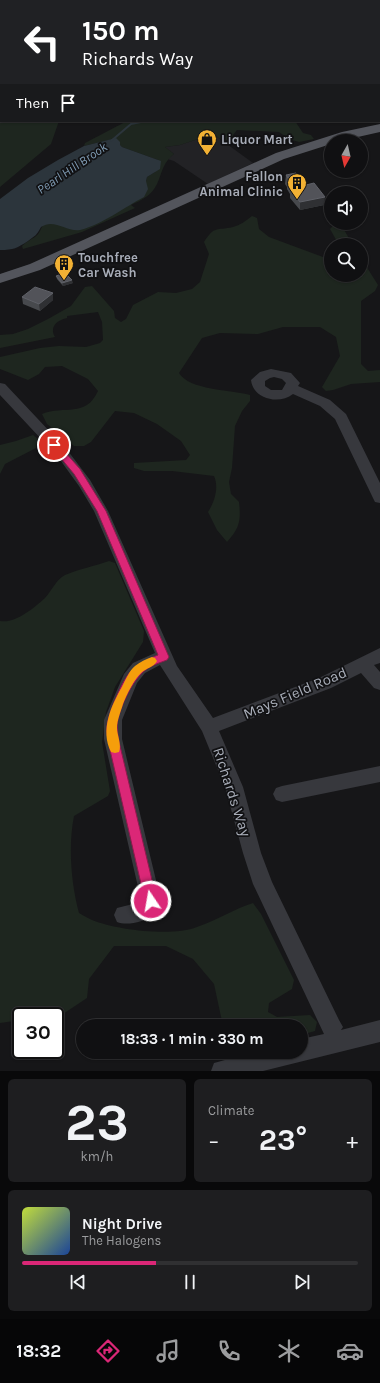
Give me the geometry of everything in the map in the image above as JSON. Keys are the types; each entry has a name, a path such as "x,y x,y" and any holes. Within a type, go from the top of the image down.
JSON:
{"main road":[{"path":"0,279 35,267 280,156 340,137 380,128"}],"street":[{"name":"Richards Way","path":"0,387 63,454 85,483 109,526 132,586 164,657 177,681 209,727 234,787 252,853 263,884 332,1027"},
{"path":"292,388 325,403 341,417 380,498"},
{"name":"Mays Field Road","path":"209,727 325,683 380,654"},
{"path":"124,915 144,910 149,907 151,901 113,739 113,720 127,684 136,671 152,661 164,657"},
{"path":"363,664 380,683"},
{"path":"282,794 380,774"},
{"path":"308,1048 380,1031"},
{"path":"222,1071 269,1065 281,1059"}],"shaded area":[{"path":"0,122 59,122 51,144 0,187"},
{"path":"125,122 296,122 303,133 311,135 314,139 299,142 289,139 279,132 237,130 233,135 233,139 223,141 213,134 180,145 165,147 174,154 165,164 155,188 143,199 131,205 135,208 82,232 23,249 22,246 35,237 42,226 47,223 58,224 146,181 147,177 155,172 158,160 122,147 113,139 84,146 85,143"},
{"path":"213,134 253,163 208,184 174,161 167,159 174,154 165,147 180,145"},
{"path":"252,216 257,218 259,229 269,237 324,257 324,282 368,282 368,269 378,285 375,291 361,301 361,364 368,371 380,370 380,382 351,384 326,391 322,387 340,356 336,337 320,327 283,327 258,334 220,333 202,338 179,373 184,379 201,386 250,395 250,401 242,411 235,426 232,468 229,482 231,494 239,502 240,519 235,532 227,542 217,530 208,512 216,494 214,476 172,471 144,471 134,468 134,463 186,460 190,455 181,441 157,424 134,413 115,411 91,442 84,446 74,446 47,424 42,414 58,410 81,408 87,405 98,391 88,379 62,366 45,367 39,374 28,380 0,369 0,357 40,348 59,346 86,347 100,343 103,340 102,322 98,312 67,316 67,318 60,320 55,324 53,330 55,337 0,348 0,335 13,334 28,329 48,319 71,306 85,287 92,286 114,311 115,318 121,322 126,319 133,305 158,292 176,293 192,289 200,282 209,254 204,242 211,233 216,230 243,223"},
{"path":"331,230 344,230 349,238 335,238"},
{"path":"33,435 38,439 36,448 5,464 0,474 0,445"},
{"path":"109,561 115,563 144,631 143,642 115,687 106,712 102,742 110,791 108,796 74,816 71,840 71,864 79,913 92,920 115,927 144,931 174,932 197,927 253,903 261,914 294,980 292,989 269,1003 268,1012 277,1017 310,1015 317,1022 315,1031 308,1033 308,1019 222,1019 214,984 193,959 166,946 114,946 89,979 87,998 64,1013 64,1007 12,1007 12,1021 0,1023 0,621 18,618 45,598 62,577"}],"water":[{"path":"116,138 122,147 161,161 160,169 147,177 146,181 148,189 144,197 88,228 75,230 51,224 46,225 41,227 37,234 21,245 12,249 0,250 0,199 28,178 84,146"}],"building":[{"path":"296,173 306,185 314,183 324,197 300,202 291,190 294,189 287,181 290,181 286,175"},
{"path":"65,273 72,280 62,283 56,276"},
{"path":"35,287 53,293 39,304 22,297"}],"waterway":[{"name":"Pearl Hill Brook","path":"111,141 131,124 141,122"}],"slow traffic":[{"path":"115,749 112,728 119,703 127,684 136,671 152,661"}],"place":[{"name":"Liquor Mart","path":"207,156"},
{"name":"Fallon Animal Clinic","path":"297,200"},
{"name":"Touchfree Car Wash","path":"64,281"}],"route":[{"path":"54,445 63,454 85,483 109,526 123,559 132,586 164,657 146,664 136,671 127,684 119,703 112,728 115,750 151,901"}]}
